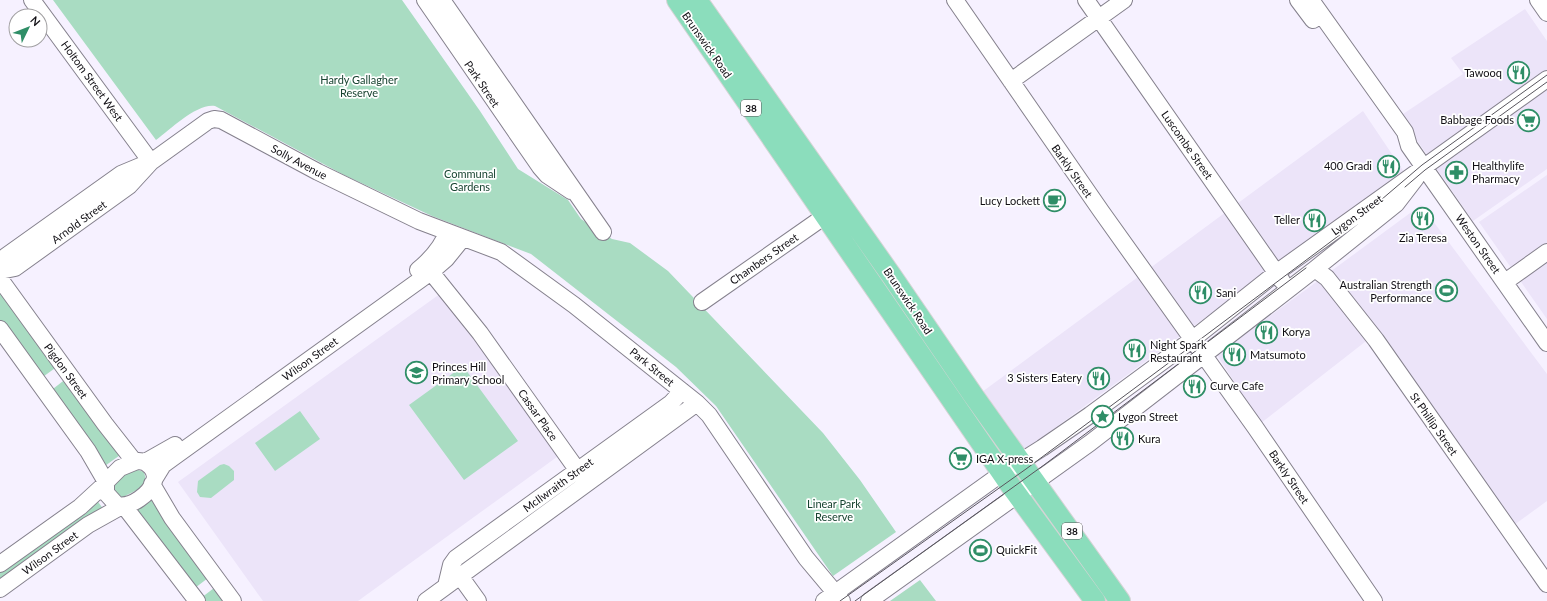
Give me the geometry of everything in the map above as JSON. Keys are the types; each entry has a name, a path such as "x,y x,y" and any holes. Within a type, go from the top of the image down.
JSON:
{"main road":[{"name":"Brunswick Road","path":"677,0 833,210 954,367 1120,601"},
{"name":"Brunswick Road","path":"697,0 833,210 936,379 1016,495 1095,601"},
{"path":"936,379 954,367"}],"street":[{"name":"Holtom Street West","path":"32,0 154,160"},
{"name":"Holtom Street West","path":"43,0 154,160"},
{"name":"Park Street","path":"425,0 540,168 547,175 579,196"},
{"name":"Park Street","path":"442,0 603,232"},
{"name":"Barkly Street","path":"954,0 1100,211 1193,339 1374,601"},
{"name":"Luscombe Street","path":"1086,0 1288,290"},
{"path":"1011,82 1124,0"},
{"name":"Weston Street","path":"1298,0 1325,29 1405,132 1409,146 1547,343"},
{"name":"Weston Street","path":"1311,0 1325,29"},
{"path":"1538,0 1547,13"},
{"name":"Lygon Street","path":"832,599 1020,461 1066,432 1193,339 1276,273 1547,79"},
{"name":"Solly Avenue","path":"154,160 208,121 214,119 221,120 318,172 447,232"},
{"name":"Arnold Street","path":"0,265 6,256 121,174 154,160"},
{"name":"Arnold Street","path":"0,271 15,268 129,186 154,160"},
{"name":"Lygon Street","path":"869,601 1090,443 1203,354 1315,269 1396,204 1424,167"},
{"name":"Chambers Street","path":"702,302 833,210"},
{"name":"Park Street","path":"447,232 498,251 542,281 696,403 716,424 832,599"},
{"name":"Wilson Street","path":"140,461 167,451 409,277 437,252 444,241 447,232"},
{"name":"Wilson Street","path":"154,481 163,465 431,272 446,259 463,238"},
{"path":"1505,282 1547,252"},
{"name":"St Phillip Street","path":"1315,269 1327,278 1376,340 1547,584"},
{"name":"Cassar Place","path":"431,272 480,333 582,477"},
{"name":"Pigdon Street","path":"0,279 83,394 140,461"},
{"path":"0,329 88,451 106,483 108,497 114,504 123,506 138,499 154,481"},
{"name":"McIlwraith Street","path":"582,477 671,403 682,391"},
{"name":"McIlwraith Street","path":"453,582 451,565 456,558 696,403"},
{"path":"106,483 120,468 140,461 153,470 154,481 172,518 233,601"},
{"name":"Wilson Street","path":"0,564 80,506 106,483"},
{"path":"123,506 197,601"},
{"name":"Wilson Street","path":"0,589 88,525 123,506"},
{"path":"426,601 453,582"},
{"path":"453,582 465,601"},
{"path":"453,582 478,601"}],"shaded area":[{"path":"1525,9 1547,41 1547,169 1473,221 1400,116 1463,74 1451,58"},
{"path":"1363,111 1404,172 1022,452 982,392"},
{"path":"1547,175 1547,319 1479,222"},
{"path":"1421,205 1547,374 1547,501 1514,525 1379,331 1261,423 1217,355"},
{"name":"Princes Hill Primary School","path":"444,291 561,454 358,601 263,601 178,482"}],"green space":[{"name":"Hardy Gallagher Reserve","path":"53,0 402,0 480,111 518,169 568,200 581,219 612,239 630,243 668,271 823,433 860,480 896,532 833,576 716,406 676,367 531,254 432,216 344,175 215,106 200,108 184,118 156,140"},
{"path":"0,285 58,366 40,379 0,323"},
{"path":"463,366 518,441 464,480 409,405"},
{"path":"67,378 123,453 102,468 49,392"},
{"path":"300,411 320,439 275,471 255,443"},
{"path":"224,464 229,466 234,471 234,480 211,498 200,497 197,492 198,481 220,465"},
{"path":"135,469 144,472 146,480 139,489 121,498 114,492 115,483 120,477"},
{"path":"153,493 208,578 195,588 131,508"},
{"path":"96,499 104,510 0,585 0,568"},
{"path":"920,580 936,601 890,601"},
{"path":"214,588 228,601 201,601 201,598"}],"tram line":[{"path":"840,601 1026,469 1182,353 1341,234 1422,165 1547,75"},
{"path":"1405,187 1425,170 1547,82"},
{"path":"855,601 1044,465 1306,268"}],"place":[{"name":"Tawooq","path":"1518,73"},
{"name":"Babbage Foods","path":"1529,120"},
{"name":"400 Gradi","path":"1388,166"},
{"name":"Healthylife Pharmacy","path":"1456,172"},
{"name":"Lucy Lockett","path":"1055,201"},
{"name":"Zia Teresa","path":"1423,218"},
{"name":"Teller","path":"1315,220"},
{"name":"Australian Strength Performance","path":"1447,291"},
{"name":"Sani","path":"1200,293"},
{"name":"Korya","path":"1266,332"},
{"name":"Night Spark Restaurant","path":"1135,351"},
{"name":"Matsumoto","path":"1234,355"},
{"name":"Princes Hill Primary School","path":"416,373"},
{"name":"3 Sisters Eatery","path":"1098,378"},
{"name":"Curve Cafe","path":"1195,386"},
{"name":"Lygon Street","path":"1103,417"},
{"name":"Kura","path":"1123,439"},
{"name":"IGA X-press","path":"960,459"},
{"name":"QuickFit","path":"980,550"}],"park label":[{"name":"Communal Gardens","path":"470,180"},
{"name":"Linear Park Reserve","path":"834,510"}]}
